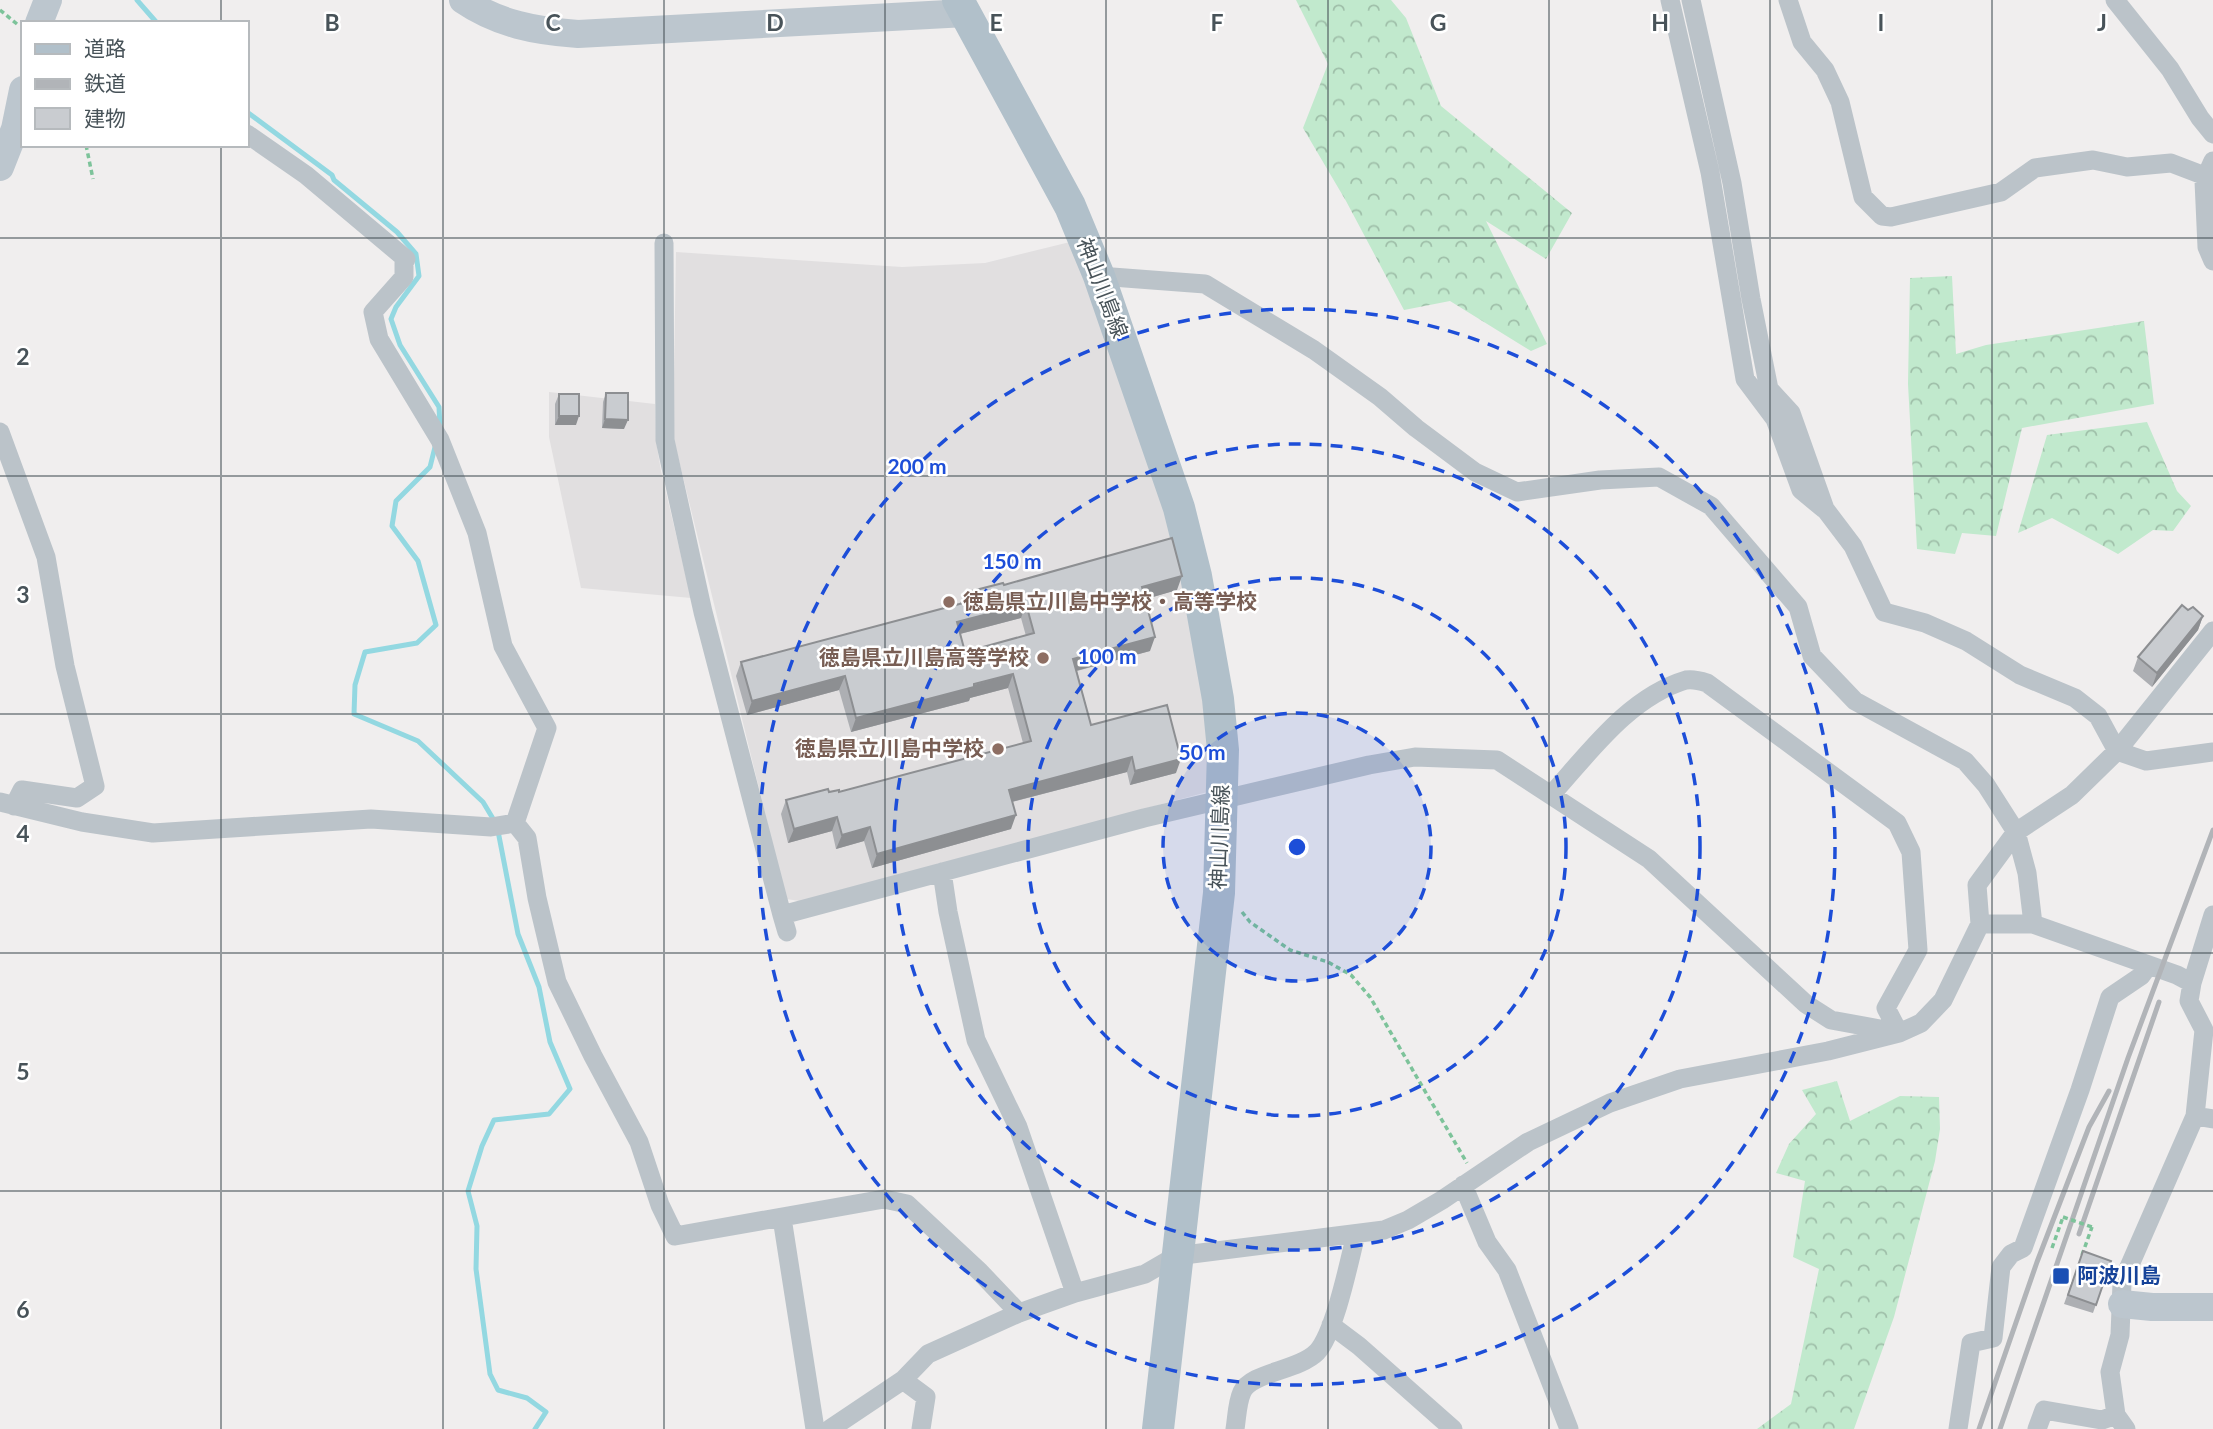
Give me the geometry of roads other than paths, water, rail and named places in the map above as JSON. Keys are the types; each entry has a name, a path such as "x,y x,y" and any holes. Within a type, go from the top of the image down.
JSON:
{"main road":[{"path":"40,21 48,0"},
{"path":"463,0 490,16 519,26 578,34 962,6"},
{"name":"神山川島線","path":"962,6 1070,206 1099,276 1180,508 1196,576 1218,699 1223,750 1219,893 1158,1429"},
{"path":"0,167 15,129 21,100"},
{"path":"2122,1304 2213,1307"}],"street":[{"path":"1670,0 1710,173 1745,379 1775,418 1801,490 1825,509 1853,546 1884,612 1925,623 1966,641 2020,674 2075,698 2098,716 2117,751 2146,761 2213,752"},
{"path":"1691,0 1732,183 1769,389 1791,413 1825,509"},
{"path":"1788,0 1802,42 1825,70 1840,102 1863,197 1882,216 1891,217 2001,192 2035,168 2093,160 2127,167 2171,163 2210,171 2207,247 2213,261"},
{"path":"2115,0 2170,69 2213,134"},
{"path":"248,135 306,175 406,259 404,277 373,312 379,340 436,434 477,533 503,646 547,728 503,825"},
{"path":"664,243 665,440 703,612 784,923 942,873 1144,818 1415,757 1497,760 1649,859 1806,1004 1831,1020 1899,1033"},
{"path":"1099,276 1205,284 1314,350 1380,397 1475,472 1517,492 1600,480 1659,477 1711,506 1798,607 1812,656 1855,701 1965,761 1986,785 2016,832 2027,873 2033,924"},
{"path":"0,432 46,557 65,666 95,786 76,798 22,790 7,804"},
{"path":"830,1429 903,1380 928,1354 1019,1313 1074,1293 1144,1274 1176,1256 1384,1230 1408,1220 1528,1142 1611,1103 1680,1079 1828,1051 1899,1033 1921,1023 1943,1000 1980,925 1977,885 2016,832 2072,796 2117,751 2213,631"},
{"path":"1551,795 1618,721 1651,697 1689,679 1707,683 1897,823 1911,852 1918,950 1886,1008 1899,1033"},
{"path":"7,804 82,822 153,834 371,819 503,825 527,838 537,898 557,982 639,1142 660,1205 675,1236 884,1199 907,1204 980,1272 1019,1313"},
{"path":"942,873 976,1040 1018,1127 1074,1293"},
{"path":"2037,1429 2044,1410 2121,1422 2110,1372 2120,1335 2122,1283 2125,1272 2204,1117 2208,1030 2189,1001 2213,915"},
{"path":"1980,925 2033,924 2192,983"},
{"path":"1958,1429 1971,1343 1993,1338 2001,1267 2011,1254 2024,1248 2081,1090 2110,997 2141,976 2149,965"},
{"path":"1468,1181 1487,1242 1507,1270 1569,1429"},
{"path":"782,1218 815,1429"},
{"path":"1235,1429 1243,1390 1251,1381 1300,1364 1318,1350 1331,1325 1356,1234"},
{"path":"1331,1325 1359,1346 1453,1429"},
{"path":"903,1380 926,1397 921,1429"}],"waterway":[{"path":"137,0 155,21"},
{"path":"248,113 332,175 334,180 397,232 416,254 419,276 396,307 391,319 400,345 439,407 440,427"},
{"path":"435,447 430,467 396,501 392,526 418,561 436,625 417,643 365,652 355,685 354,714 418,741 483,802 495,822"},
{"path":"498,831 518,934 539,987 550,1042 570,1089 549,1114 494,1120 482,1146 468,1191 477,1226 476,1269 490,1374 498,1390 527,1398 546,1412 535,1429"}],"railway":[{"path":"2000,1429 2128,1058 2213,830"},
{"path":"2079,1234 2159,1002"},
{"path":"1979,1429 2037,1262 2089,1127 2109,1091"}],"place":[{"name":"徳島県立川島中学校・高等学校","path":"949,602"},
{"name":"徳島県立川島高等学校","path":"1043,658"},
{"name":"徳島県立川島中学校","path":"998,749"},
{"name":"阿波川島","path":"2061,1276"}]}
